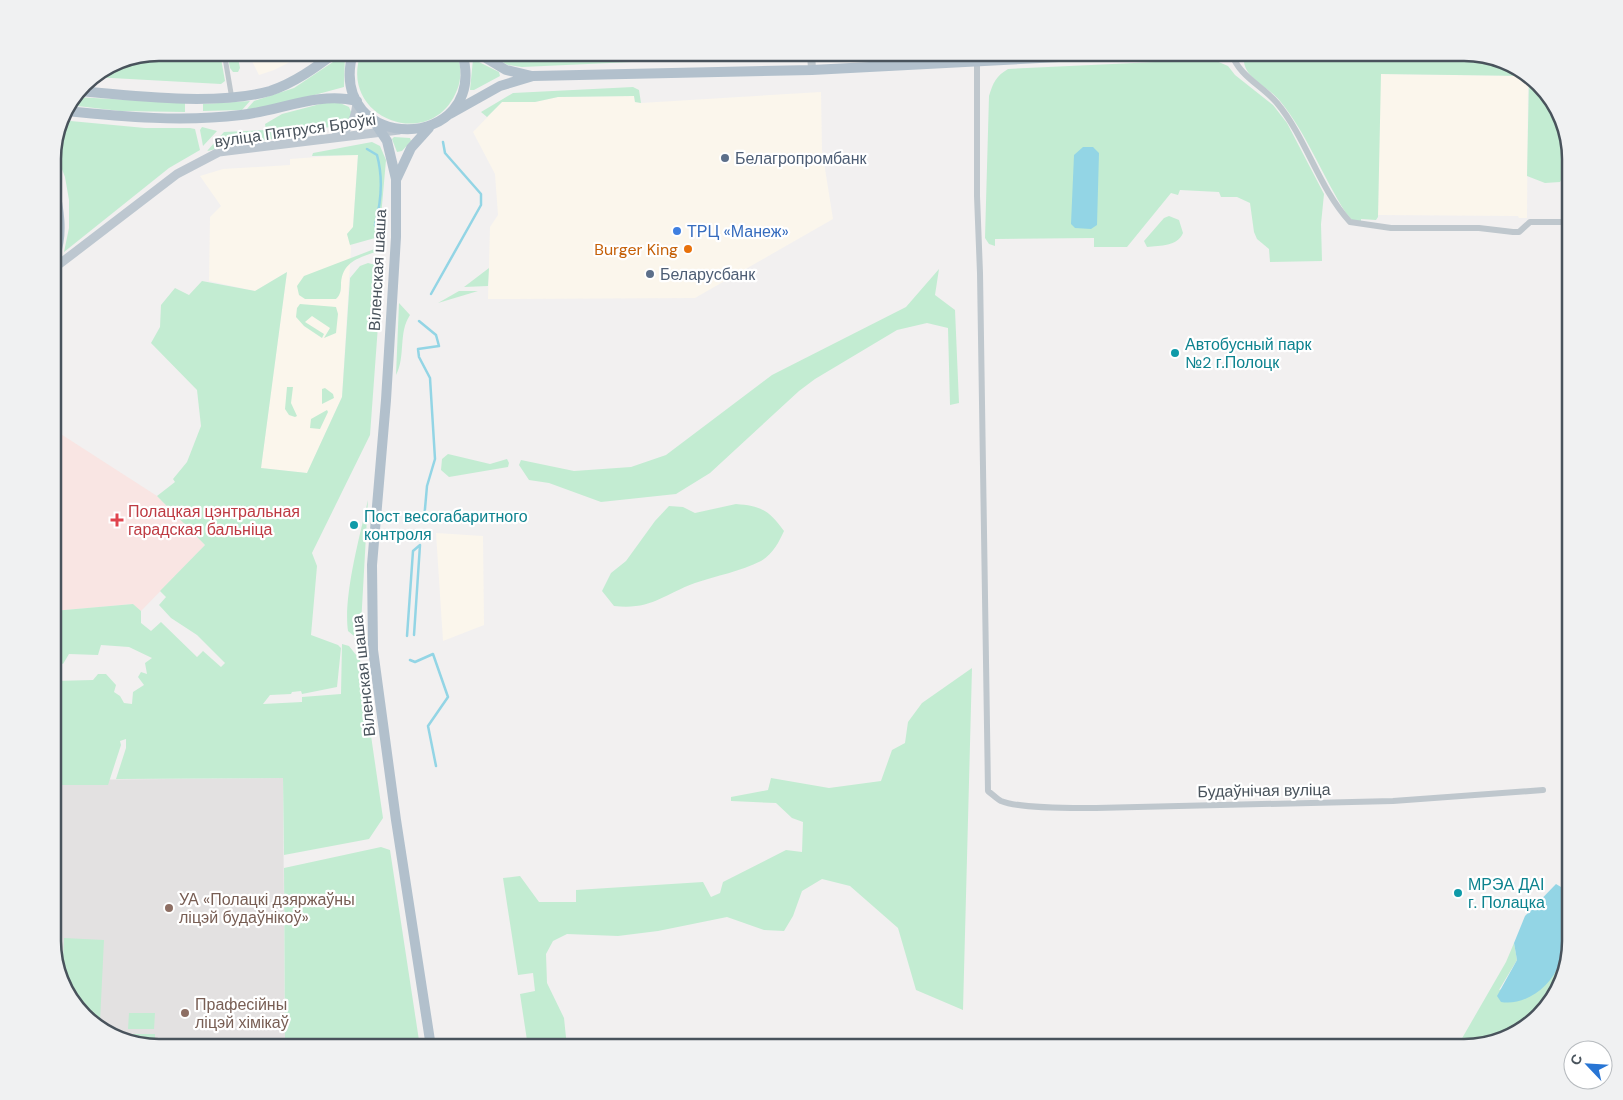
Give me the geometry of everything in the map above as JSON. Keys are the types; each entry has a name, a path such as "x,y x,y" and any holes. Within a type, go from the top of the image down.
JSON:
{"main road":[{"path":"88,92 232,99 271,90 296,80 323,61"},
{"path":"331,137 349,128 353,121 357,101 350,76 352,61"},
{"path":"491,61 506,70 533,76 812,70 977,61"},
{"path":"450,114 461,97 465,63"},
{"path":"372,120 386,128 398,130 421,129 432,125 500,86 533,76"},
{"path":"73,112 122,117 198,118 274,110 329,96 357,101"},
{"name":"Віленская шаша","path":"357,101 382,133 392,153 396,179 396,237 378,518 372,564 371,613 373,650 388,761 430,1039"},
{"path":"396,179 411,148 432,125"},
{"name":"вуліца Пятруся Броўкі","path":"61,263 177,174 219,152 398,130"}],"street":[{"path":"226,61 232,99"},
{"path":"812,61 812,70"},
{"name":"Будаўнічая вуліца","path":"977,61 977,196 980,273 988,791 1001,800 1012,803 1052,807 1096,808 1393,801 1543,790"},
{"path":"1237,61 1247,78 1276,102 1290,122 1328,193 1350,222 1391,228 1479,228 1513,232 1519,232 1530,222 1562,222"}],"shaded area":[{"path":"252,61 292,61 274,70 259,75"},
{"path":"1380,74 1515,76 1528,86 1527,218 1519,218 1518,216 1378,215"},
{"path":"821,92 822,150 833,219 695,298 488,299 490,227 498,215 495,174 473,132 502,102 535,102 558,97 634,96 635,102 641,103"},
{"path":"358,154 353,227 347,234 351,248 342,397 307,473 261,468 287,272 255,291 209,281 210,217 221,206 200,176 223,169 290,165 290,159"},
{"name":"Полацкая цэнтральная гарадская бальніца","path":"61,434 157,496 205,545 141,611 133,604 61,610"},
{"path":"436,533 483,536 484,625 443,641"},
{"name":"УА «Полацкі дзяржаўны ліцэй будаўнікоў»","path":"283,778 285,1039 159,1039 140,1037 116,1029 81,1001 69,978 61,947 61,780"}],"green space":[{"path":"153,61 221,61 225,81 221,84 105,78 122,69"},
{"path":"229,61 239,61 240,68 238,72 233,72"},
{"path":"334,61 345,61 344,87 270,107 246,110 254,101 294,88"},
{"path":"360,61 459,61 460,81 457,90 445,109 428,120 409,124 391,120 374,110 362,95 357,76"},
{"path":"473,61 477,61 499,72 500,76 474,90 470,90"},
{"path":"500,61 654,61 522,67 508,65"},
{"path":"1177,61 1216,61 1228,66 1235,75 1273,105 1287,123 1324,194 1321,224 1322,261 1270,262 1269,249 1257,239 1254,232 1250,203 1237,197 1221,197 1219,192 1180,190 1178,195 1171,193 1127,247 1094,247 1094,238 995,239 995,246 989,244 985,238 989,96 998,77 1008,69"},
{"path":"1464,61 1495,66 1515,76 1381,74 1378,217 1376,220 1361,219 1361,223 1352,220 1346,213 1307,141 1290,114 1276,96 1249,73 1244,62"},
{"path":"633,87 639,90 641,103 635,102 634,96 558,97 535,102 502,102 487,117 481,112 513,93"},
{"path":"1529,87 1545,105 1557,128 1562,153 1562,178 1560,182 1545,183 1527,176"},
{"path":"83,97 185,103 185,112 120,111 77,106"},
{"path":"250,101 242,110 203,111 203,104"},
{"path":"324,103 340,103 349,107 352,114 347,123 281,138 207,151 224,132 266,130 265,124 282,114"},
{"path":"69,121 145,128 195,129 200,150 169,168 64,252 69,228 69,200 61,166 61,153"},
{"path":"202,127 217,131 203,146 200,130"},
{"path":"394,137 410,138 411,141 402,151 397,152 392,139"},
{"path":"372,142 380,146 386,160 380,228 375,238 350,245 347,234 353,227 358,155 312,156 313,153"},
{"path":"1169,216 1179,220 1183,233 1180,238 1173,243 1147,247 1144,241 1164,218"},
{"path":"377,248 378,251 358,258 349,265 342,276 340,292 336,299 305,299 299,295 297,286 304,276"},
{"path":"368,263 376,265 382,271 370,435 312,553 317,566 311,635 338,645 341,648 337,687 302,694 301,691 292,692 291,694 270,695 263,704 302,702 302,697 341,694 342,644 349,646 360,660 383,818 369,839 284,855 283,778 116,779 126,748 126,739 120,741 121,745 108,785 61,785 61,681 93,680 98,674 106,674 116,685 114,692 120,696 124,703 132,704 133,692 144,685 138,677 141,672 147,674 145,663 152,658 129,647 101,645 98,655 69,654 63,664 61,663 61,610 133,604 141,611 141,623 151,631 161,622 197,657 203,651 221,667 225,663 197,635 171,618 159,605 166,597 160,591 205,545 157,496 175,482 173,479 187,462 201,426 197,390 151,343 160,327 161,305 175,288 189,295 202,281 255,291 287,272 261,468 307,473 342,397 350,278 360,266"},
{"path":"489,268 488,286 464,287"},
{"path":"939,269 935,295 955,310 959,403 950,405 948,328 927,323 897,330 815,379 799,391 710,473 676,494 601,502 549,483 529,480 519,465 521,460 574,471 631,467 666,455 772,375 906,307"},
{"path":"459,291 478,291 438,303"},
{"path":"399,303 410,315 404,329 401,360 396,375"},
{"path":"300,304 336,307 338,314 336,333 324,338 330,328 312,316 305,322 324,334 322,338 304,326 296,317 297,308"},
{"path":"287,387 293,387 291,403 297,416 295,417 289,415 285,409"},
{"path":"325,388 333,394 334,398 322,404 322,389"},
{"path":"327,410 328,412 320,429 310,428 311,419"},
{"path":"448,454 490,464 507,459 509,463 508,467 449,477 441,470 442,459"},
{"path":"368,500 361,625 358,635 354,636 348,631 348,601 353,566"},
{"path":"736,504 764,510 774,518 784,531 772,551 761,561 737,571 695,583 648,604 638,606 614,606 602,591 611,573 626,561 655,521 669,506 683,507 695,513"},
{"path":"972,668 963,1010 916,990 898,928 850,886 822,879 802,891 793,916 784,931 764,930 727,917 658,931 618,936 567,934 553,941 546,954 547,983 564,1018 566,1039 527,1039 520,994 535,991 533,973 518,975 503,878 520,876 539,902 576,902 576,890 703,882 711,897 720,893 723,882 786,850 802,852 803,822 792,818 776,803 731,801 731,797 768,790 771,778 829,788 881,781 892,750 905,743 908,722 922,703"},
{"path":"381,847 390,850 419,1039 285,1039 284,868"},
{"path":"64,938 104,940 100,1018 81,1001 74,990 63,960"},
{"path":"1514,943 1517,960 1499,990 1557,970 1552,984 1545,995 1518,1022 1495,1034 1462,1039 1506,962"},
{"path":"129,1013 155,1013 154,1029 128,1029"},
{"path":"129,1034 155,1034 155,1039 140,1037"},
{"path":"1227,1038 1227,1039 994,1039"}],"water":[{"path":"1083,147 1093,147 1099,153 1097,225 1091,229 1075,228 1071,224 1074,155"},
{"path":"1556,884 1561,887 1562,941 1561,954 1555,972 1543,987 1528,998 1519,1001 1501,1002 1497,996 1517,960 1514,943 1525,916"}],"waterway":[{"path":"431,294 481,205 481,194 445,153 443,142"},
{"path":"367,149 377,155 381,181 379,208 375,225"},
{"path":"419,321 436,335 439,346 418,349 419,357 430,378 435,459 427,486 424,520"},
{"path":"414,635 420,545"},
{"path":"407,636 413,551 420,545"},
{"path":"410,660 415,662 433,654 448,697 428,726 436,766"}],"place":[{"name":"Белагропромбанк","path":"725,158"},
{"name":"ТРЦ «Манеж»","path":"677,231"},
{"name":"Burger King","path":"688,249"},
{"name":"Беларусбанк","path":"650,274"},
{"name":"Автобусный парк №2 г.Полоцк","path":"1175,353"},
{"name":"Полацкая цэнтральная гарадская бальніца","path":"117,520"},
{"name":"Пост весогабаритного контроля","path":"354,525"},
{"name":"МРЭА ДАІ г. Полацка","path":"1458,893"},
{"name":"УА «Полацкі дзяржаўны ліцэй будаўнікоў»","path":"169,908"},
{"name":"Прафесійны ліцэй хімікаў","path":"185,1013"}]}
